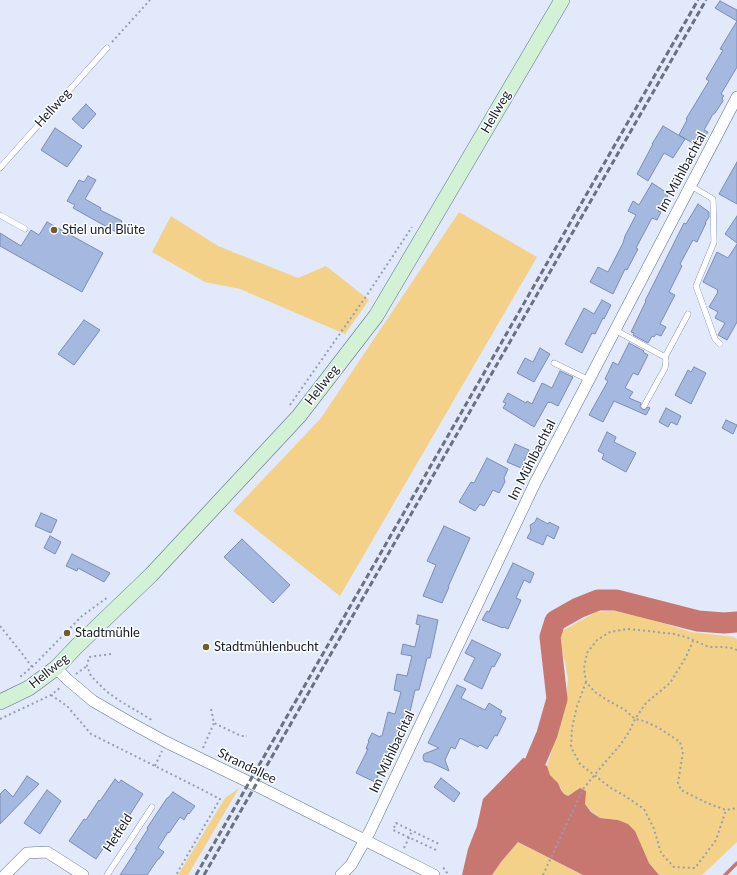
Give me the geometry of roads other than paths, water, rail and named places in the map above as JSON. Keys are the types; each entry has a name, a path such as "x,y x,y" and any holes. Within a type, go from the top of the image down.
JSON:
{"street":[{"name":"Hellweg","path":"0,702 29,688 56,668 151,575 299,416 376,316 562,0"},
{"name":"Im Mühlbachtal","path":"341,875 351,865 365,840 535,483 737,98"},
{"name":"Strandallee","path":"56,668 93,701 131,723 166,742 434,875"},
{"path":"5,875 27,853 47,852 83,875"}],"lane":[{"name":"Hellweg","path":"0,168 106,48"},
{"path":"691,186 713,199 714,242 696,286 715,339 720,344"},
{"path":"0,215 24,229"},
{"path":"644,406 665,368 665,357 688,314"},
{"path":"616,330 665,357"},
{"path":"554,363 589,380"},
{"name":"Hetfeld","path":"107,875 152,807"}],"waterway":[{"path":"525,786 547,734 557,699 550,637 555,621 578,608 598,600 616,600 698,621 724,623 737,622"},
{"path":"725,875 737,863"}],"railway":[{"path":"196,875 698,0"},
{"path":"204,875 706,0"}],"place":[{"name":"Stiel und Blüte","path":"54,230"},
{"name":"Stadtmühle","path":"67,633"},
{"name":"Stadtmühlenbucht","path":"206,647"}]}
